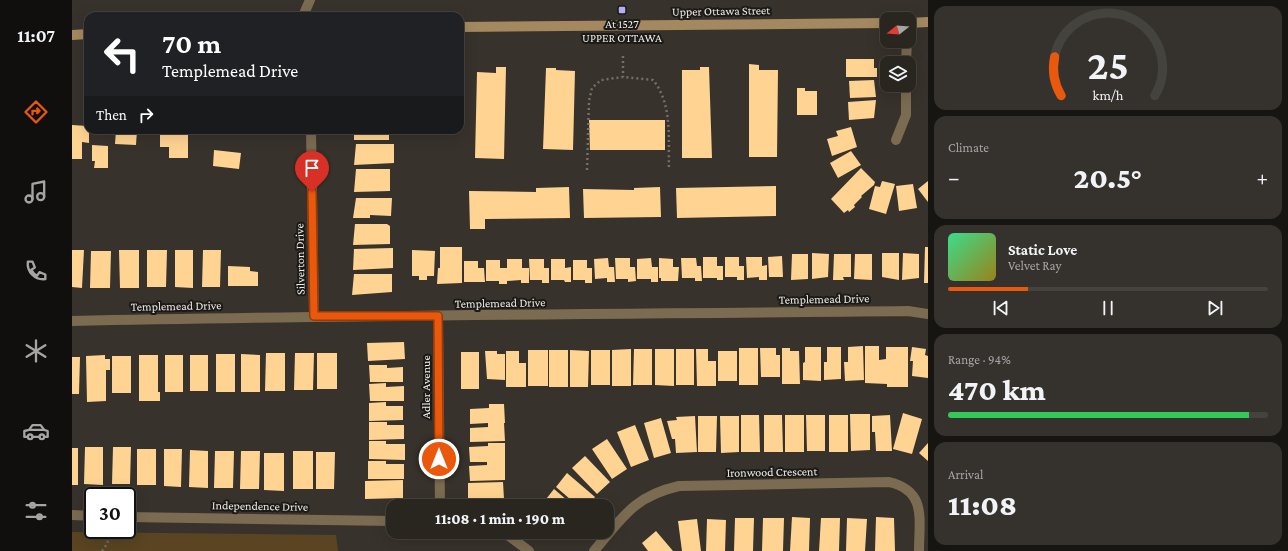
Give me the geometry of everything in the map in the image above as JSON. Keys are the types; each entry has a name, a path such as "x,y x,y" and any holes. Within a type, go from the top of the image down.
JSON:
{"main road":[{"path":"916,23 928,22"},
{"name":"Upper Ottawa Street","path":"464,27 880,23"},
{"path":"72,34 84,34"}],"street":[{"path":"305,12 310,0"},
{"path":"896,140 906,115 906,92"},
{"name":"Silverton Drive","path":"311,134 314,316"},
{"name":"Templemead Drive","path":"72,321 314,316 908,311 928,314"},
{"name":"Adler Avenue","path":"438,316 440,499"},
{"name":"Ironwood Crescent","path":"594,551 629,510 651,494 665,489 679,486 889,482 907,489 914,495 920,508 919,551"},
{"path":"72,515 84,516"},
{"name":"Independence Drive","path":"136,517 386,521"},
{"path":"513,539 529,551"}],"path":[{"path":"623,56 623,77"},
{"path":"587,170 589,101 592,88 601,80 623,77 653,80 661,90 667,109 669,169"},
{"path":"102,551 107,539"}],"shaded area":[{"path":"72,532 84,532 84,539 136,539 136,533 336,535 338,551 72,551"}],"building":[{"path":"846,59 874,59 874,68 877,68 877,77 846,77"},
{"path":"749,64 759,65 759,70 778,70 777,157 749,157"},
{"path":"496,67 506,67 504,159 475,158 477,72 496,73"},
{"path":"700,67 709,67 712,158 682,158 682,70 700,70"},
{"path":"546,68 575,71 573,150 543,149"},
{"path":"874,80 876,97 850,98 849,81"},
{"path":"797,88 805,88 805,91 817,91 817,115 797,115"},
{"path":"876,100 874,118 849,120 848,102"},
{"path":"589,120 665,120 665,150 590,150"},
{"path":"72,125 84,126 84,134 89,134 89,143 82,142 82,159 72,159"},
{"path":"851,127 857,147 832,156 827,139 838,136 836,131"},
{"path":"116,134 137,134 136,145 115,144"},
{"path":"160,134 188,134 188,158 169,158 169,147 160,147"},
{"path":"354,134 389,134 389,140 354,140"},
{"path":"356,144 394,144 394,163 354,165"},
{"path":"92,145 108,146 108,168 94,168 95,161 92,161"},
{"path":"214,150 241,153 239,169 213,166"},
{"path":"851,151 861,165 838,178 830,163"},
{"path":"861,168 875,182 874,185 861,196 862,197 854,205 855,207 849,212 848,210 844,213 831,199"},
{"path":"356,169 390,169 390,191 354,192"},
{"path":"882,181 895,184 886,214 869,209 875,186 880,187"},
{"path":"928,181 928,202 918,189"},
{"path":"913,184 917,208 899,211 896,186"},
{"path":"776,186 776,216 677,218 676,188"},
{"path":"569,187 570,218 485,219 485,229 470,229 469,191 536,192 536,188"},
{"path":"660,187 661,217 584,218 583,189 634,190 634,188"},
{"path":"356,198 392,198 391,216 370,215 370,218 353,218"},
{"path":"355,224 387,224 390,226 390,244 353,245"},
{"path":"440,247 462,247 462,283 437,284 438,268 440,268"},
{"path":"925,247 928,247 928,283 924,283"},
{"path":"393,248 393,268 353,270 354,249"},
{"path":"72,250 84,250 82,288 72,287"},
{"path":"119,250 139,250 139,288 120,288"},
{"path":"147,250 167,250 166,287 147,287"},
{"path":"175,250 193,250 193,288 175,287"},
{"path":"203,250 221,250 220,287 202,287"},
{"path":"412,250 435,251 434,276 427,276 427,280 419,280 419,276 412,276"},
{"path":"91,251 111,251 110,288 90,288"},
{"path":"812,253 829,254 828,277 812,279"},
{"path":"882,253 899,253 899,280 882,277"},
{"path":"903,253 919,254 919,278 902,280"},
{"path":"792,254 808,254 808,279 791,280"},
{"path":"834,254 851,254 851,277 843,277 844,280 833,280"},
{"path":"855,254 872,254 872,280 854,279"},
{"path":"782,256 783,277 769,277 768,257"},
{"path":"703,257 717,257 717,266 723,266 723,280 717,280 717,278 703,278"},
{"path":"725,257 739,257 739,266 744,266 744,280 737,280 737,277 725,277"},
{"path":"746,257 762,257 762,266 767,265 767,280 759,280 759,277 747,278"},
{"path":"608,258 609,267 614,267 615,282 607,282 607,278 595,279 594,259"},
{"path":"615,258 630,258 630,267 635,267 636,281 628,282 628,279 616,279"},
{"path":"651,258 652,267 658,267 658,282 651,282 651,279 637,279 637,259"},
{"path":"659,258 673,259 673,267 679,267 678,281 661,281 661,278 659,278"},
{"path":"681,258 696,258 697,266 701,266 702,281 695,281 695,278 682,278"},
{"path":"507,259 522,259 522,268 529,268 529,283 521,283 521,280 507,281 507,284 499,284 499,281 486,281 486,260 500,260 500,268 507,268"},
{"path":"529,259 544,259 544,268 549,268 549,283 542,283 542,280 530,280"},
{"path":"551,259 565,259 565,268 571,267 571,282 565,282 564,280 551,280"},
{"path":"573,260 587,260 587,268 592,268 592,283 585,283 585,280 573,280"},
{"path":"464,261 478,261 478,268 484,268 485,282 464,282"},
{"path":"228,266 250,267 250,271 258,272 258,286 228,286"},
{"path":"354,274 392,274 392,292 352,295"},
{"path":"404,342 405,359 368,361 367,343"},
{"path":"863,346 864,380 845,381 844,362 848,362 848,347"},
{"path":"865,346 879,346 879,360 886,359 886,347 908,347 908,387 887,387 887,384 865,383"},
{"path":"805,347 821,347 821,381 803,380"},
{"path":"827,347 841,347 841,379 824,380 824,362 827,362"},
{"path":"912,347 926,349 925,355 928,356 928,378 912,376 913,361 910,361"},
{"path":"739,348 758,348 758,385 739,385"},
{"path":"760,348 776,348 776,355 780,355 780,377 761,377"},
{"path":"782,348 790,348 790,351 799,351 800,384 782,384"},
{"path":"631,349 631,386 612,386 612,350"},
{"path":"634,349 652,349 652,385 633,385"},
{"path":"655,349 674,349 674,386 655,385"},
{"path":"676,349 694,349 694,385 676,385"},
{"path":"696,349 708,349 708,361 716,361 716,386 697,386"},
{"path":"528,350 548,350 548,386 528,386"},
{"path":"549,350 568,350 568,387 549,387"},
{"path":"570,350 589,351 588,387 570,387"},
{"path":"591,350 610,350 610,385 591,385"},
{"path":"485,351 497,351 497,354 505,354 505,380 487,379"},
{"path":"506,351 519,351 519,363 526,363 526,387 506,387"},
{"path":"718,351 737,351 737,381 718,381"},
{"path":"461,352 479,352 479,389 461,389"},
{"path":"266,353 285,353 285,391 265,391"},
{"path":"295,353 314,353 313,390 294,390"},
{"path":"317,353 337,353 337,389 317,389"},
{"path":"216,354 235,354 235,392 216,392"},
{"path":"241,354 260,355 260,392 241,392"},
{"path":"105,355 105,359 110,359 110,370 106,370 106,401 87,402 86,356"},
{"path":"139,355 158,355 158,392 160,392 160,401 139,401"},
{"path":"165,355 183,355 183,392 165,392"},
{"path":"190,355 208,355 208,391 190,391"},
{"path":"112,356 131,356 131,393 112,393"},
{"path":"72,357 80,357 79,394 72,394"},
{"path":"369,365 387,365 387,368 403,367 403,382 370,382"},
{"path":"386,383 386,387 404,386 404,401 370,401 369,384"},
{"path":"386,402 386,406 403,406 403,420 369,421 369,403"},
{"path":"489,404 504,404 505,441 470,442 470,428 488,427 488,423 470,424 470,409 489,408"},
{"path":"903,413 922,419 912,454 893,449"},
{"path":"850,414 870,414 870,450 851,451"},
{"path":"741,415 759,415 760,452 741,452"},
{"path":"764,415 782,415 783,452 764,452"},
{"path":"785,415 804,415 804,452 785,452"},
{"path":"806,415 825,415 825,451 807,451"},
{"path":"829,415 848,415 848,452 829,452"},
{"path":"890,415 892,451 876,451 875,432 872,432 872,416"},
{"path":"695,416 697,452 676,453 675,439 672,439 667,421 677,420 676,417"},
{"path":"698,416 717,416 716,452 698,452"},
{"path":"720,416 739,416 739,452 721,453"},
{"path":"661,418 671,453 654,458 644,423"},
{"path":"369,422 387,422 387,425 404,425 404,439 369,440"},
{"path":"635,425 649,460 631,467 617,432"},
{"path":"607,439 627,469 612,479 592,449"},
{"path":"369,441 386,441 386,444 405,444 405,460 369,459"},
{"path":"488,443 505,443 505,480 470,481 469,466 487,465 487,462 470,462 469,447 488,446"},
{"path":"928,443 928,461 919,453"},
{"path":"85,447 103,447 103,485 84,484"},
{"path":"113,447 131,447 130,484 112,484"},
{"path":"72,448 78,448 78,485 72,485"},
{"path":"137,449 156,449 156,485 137,485"},
{"path":"164,449 182,449 181,487 164,486"},
{"path":"190,450 208,451 208,488 189,487"},
{"path":"215,451 234,451 233,488 214,488"},
{"path":"241,451 260,451 259,489 240,489"},
{"path":"293,451 313,451 313,489 293,489"},
{"path":"316,452 335,452 334,489 316,489"},
{"path":"264,453 284,453 284,491 264,490"},
{"path":"585,456 610,482 597,494 572,468"},
{"path":"368,461 386,461 386,464 404,464 404,479 368,479"},
{"path":"567,473 595,497 593,499 570,499 556,487"},
{"path":"403,480 403,498 365,499 365,481"},
{"path":"503,482 504,499 468,499 468,483"},
{"path":"554,489 566,499 546,499"},
{"path":"792,517 810,518 809,551 790,551"},
{"path":"876,517 894,518 895,551 875,551"},
{"path":"735,518 754,518 753,551 734,551"},
{"path":"763,518 784,518 783,551 762,551"},
{"path":"821,518 840,518 839,551 819,551"},
{"path":"847,518 867,519 865,551 846,551"},
{"path":"697,519 701,551 682,551 678,521"},
{"path":"707,519 726,520 725,551 706,551"},
{"path":"656,531 673,551 648,551 642,543"}],"place":[{"name":"At 1527 UPPER OTTAWA","path":"622,10"}],"route":[{"path":"312,192 314,316 438,316 439,459"}]}
